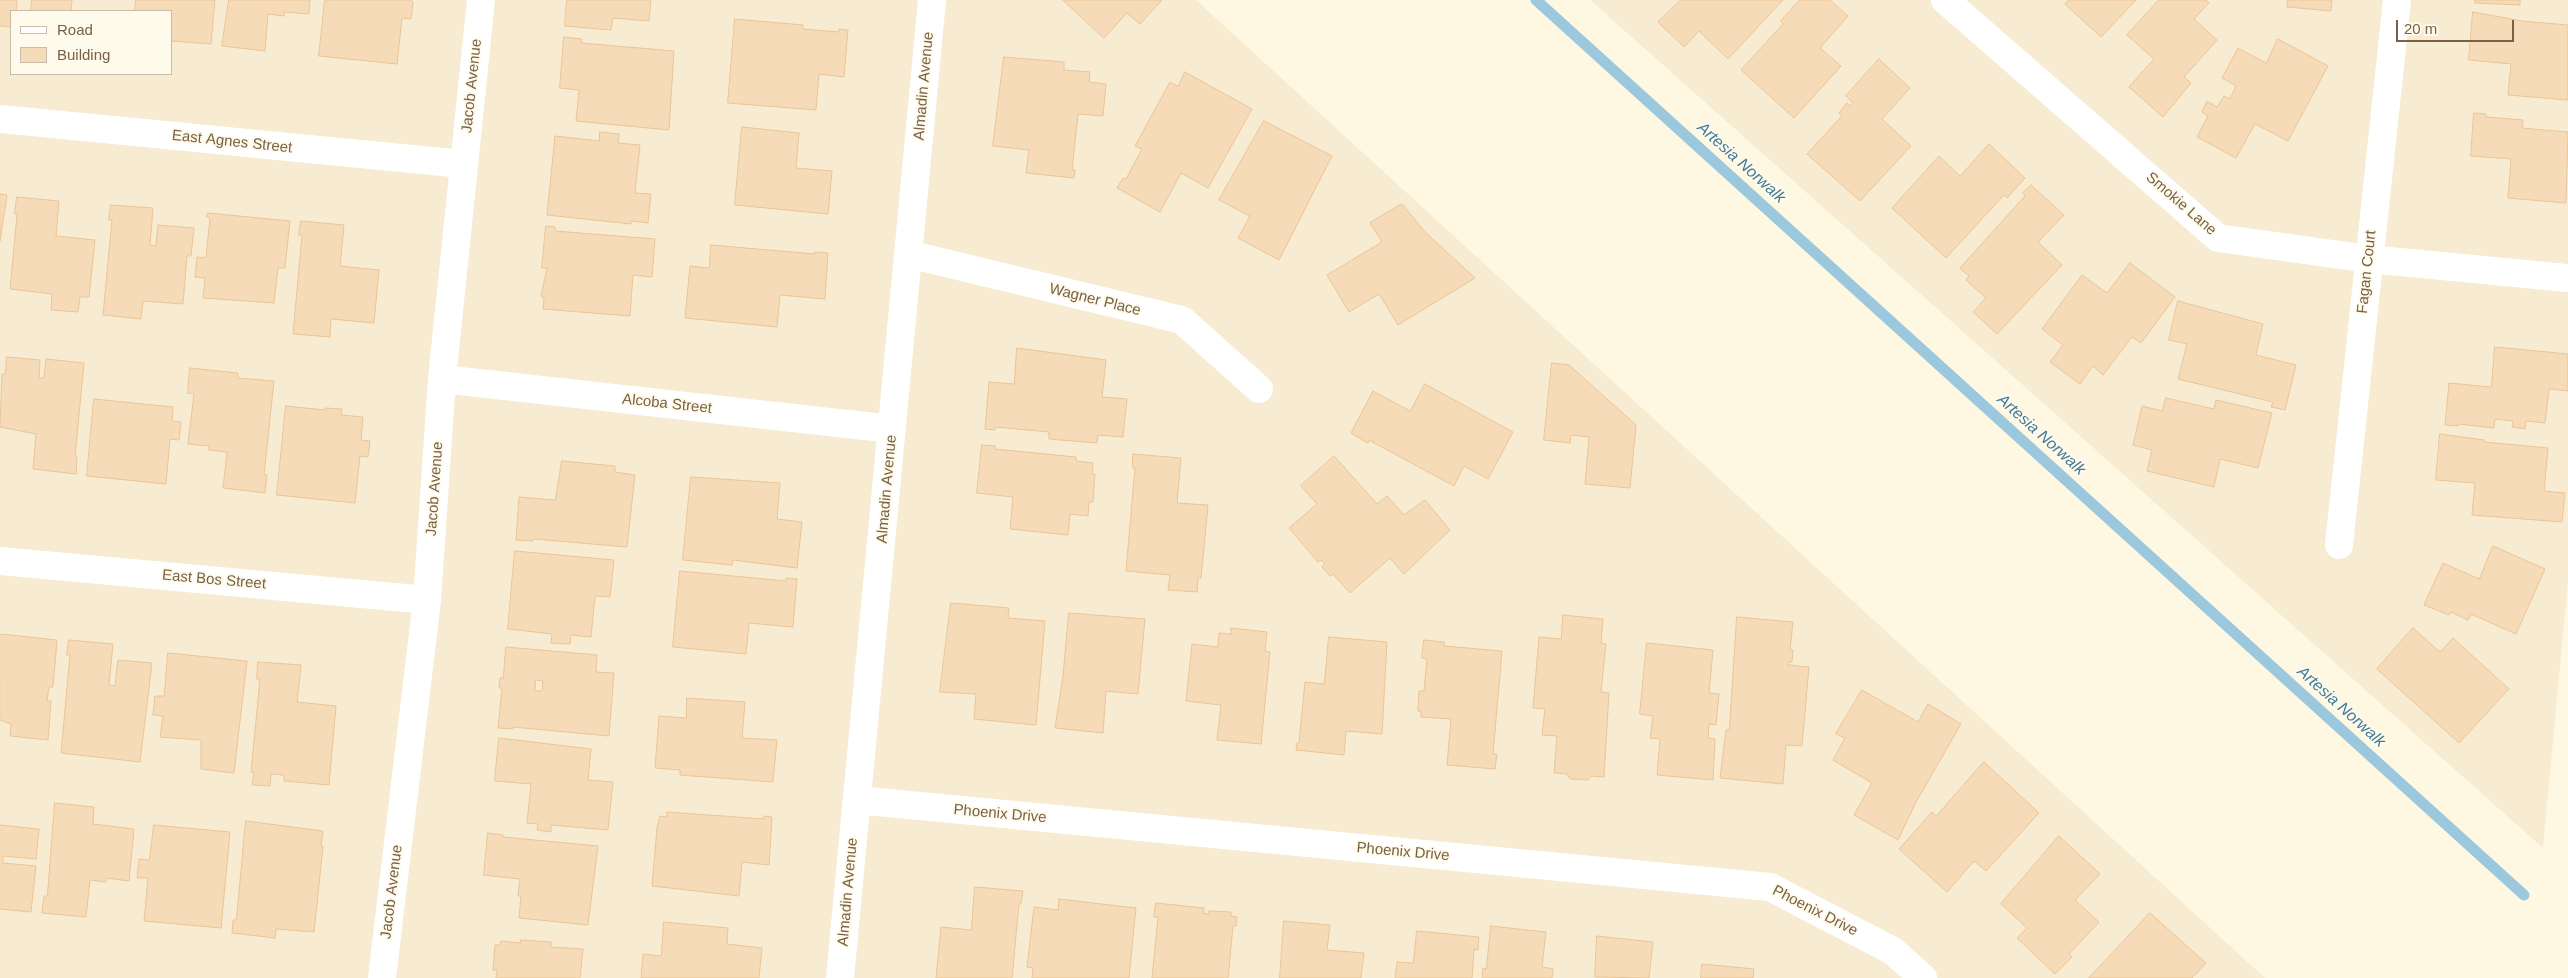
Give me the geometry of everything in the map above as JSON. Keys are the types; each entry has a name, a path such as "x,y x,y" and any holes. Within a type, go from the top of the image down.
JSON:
{"street":[{"name":"Jacob Avenue","path":"382,978 428,600 442,379 481,0"},
{"name":"Almadin Avenue","path":"840,978 932,0"},
{"name":"Smokie Lane","path":"1945,0 2218,238 2369,259 2568,278"},
{"name":"Fagan Court","path":"2339,545 2397,0"},
{"name":"East Agnes Street","path":"0,119 463,164"},
{"name":"Wagner Place","path":"908,254 1182,320 1259,389"},
{"name":"Alcoba Street","path":"442,379 892,429"},
{"name":"East Bos Street","path":"0,561 428,600"},
{"name":"Phoenix Drive","path":"857,800 1770,887 1892,951 1923,978"}],"shaded area":[{"path":"0,0 1196,0 2265,978 0,978"},
{"path":"1590,0 2568,0 2568,581 2543,848"}],"building":[{"path":"0,0 17,0 16,10 10,10 10,27 0,26"},
{"path":"32,0 72,0 71,10 31,10"},
{"path":"136,0 215,0 211,44 172,41 172,10 135,10"},
{"path":"229,0 310,0 309,14 284,12 284,16 268,14 265,51 222,46"},
{"path":"325,0 411,0 413,2 411,19 402,18 397,64 319,56"},
{"path":"567,0 651,0 649,21 613,18 611,30 565,26"},
{"path":"1063,0 1162,0 1140,24 1127,13 1104,38"},
{"path":"1681,0 1783,0 1728,59 1699,31 1684,47 1658,22"},
{"path":"1800,0 1830,0 1848,16 1820,48 1841,66 1794,118 1741,70 1783,24 1781,21"},
{"path":"2069,0 2136,0 2101,37 2065,4"},
{"path":"2159,0 2206,0 2209,3 2194,19 2217,40 2184,77 2191,83 2163,117 2129,87 2154,59 2127,35"},
{"path":"2288,0 2332,0 2331,11 2287,7"},
{"path":"2475,0 2520,0 2520,5 2475,3"},
{"path":"2473,12 2522,21 2568,25 2568,100 2508,95 2511,64 2469,60"},
{"path":"735,19 803,25 803,29 839,32 839,29 848,30 844,77 819,74 816,110 728,103"},
{"path":"564,37 582,39 581,43 674,51 669,130 576,121 579,90 560,88"},
{"path":"2278,39 2328,66 2288,141 2255,124 2236,158 2197,137 2208,116 2202,112 2207,101 2217,107 2224,96 2230,99 2236,86 2222,78 2238,48 2266,63"},
{"path":"1004,57 1064,62 1064,70 1090,72 1089,82 1106,84 1103,116 1078,114 1072,170 1075,170 1074,178 1026,173 1029,150 993,146"},
{"path":"1879,59 1910,88 1882,119 1911,146 1860,201 1807,154 1842,116 1839,113 1847,103 1850,106 1853,103 1846,96"},
{"path":"1185,72 1252,109 1208,188 1181,173 1160,212 1117,188 1123,178 1126,179 1142,149 1135,146 1170,82 1178,86"},
{"path":"2474,113 2486,114 2486,117 2523,120 2522,128 2568,132 2566,203 2508,198 2511,159 2471,156"},
{"path":"1264,121 1332,156 1279,260 1238,238 1250,216 1219,200"},
{"path":"742,127 799,133 796,168 832,171 828,214 735,205"},
{"path":"600,132 619,134 618,143 640,145 635,193 651,194 648,223 631,221 631,224 547,215 555,136 599,141"},
{"path":"1989,144 2025,178 2007,198 2004,195 1946,258 1892,208 1939,156 1960,176"},
{"path":"2031,185 2064,215 2038,242 2062,265 1997,334 1973,312 1986,298 1966,280 1969,276 1960,268 2025,196 2023,193"},
{"path":"0,194 7,195 0,241"},
{"path":"17,197 59,201 56,236 95,240 89,297 80,297 78,312 51,310 52,294 10,289"},
{"path":"1402,204 1425,232 1475,278 1398,325 1379,294 1349,312 1327,275 1382,242 1370,223"},
{"path":"111,205 153,208 150,245 156,246 158,225 194,228 191,256 187,256 183,304 143,301 141,319 103,315 112,220 109,220"},
{"path":"208,213 290,221 285,268 278,268 274,303 203,298 205,278 195,277 197,257 206,258 210,218 207,217"},
{"path":"301,221 344,225 340,266 379,270 374,323 331,319 330,337 293,334 302,235 299,235"},
{"path":"546,226 555,227 555,231 655,239 652,277 633,275 630,316 543,309 544,298 541,296 547,268 542,268"},
{"path":"711,245 815,254 815,252 828,253 825,299 780,295 777,327 685,318 690,266 709,268"},
{"path":"2130,263 2175,297 2141,343 2132,337 2103,375 2093,366 2080,384 2050,362 2063,345 2042,329 2082,275 2107,293"},
{"path":"2178,301 2263,324 2256,355 2296,365 2285,410 2271,407 2273,402 2178,379 2187,344 2169,340"},
{"path":"2495,347 2568,354 2568,391 2549,389 2545,423 2526,421 2525,429 2512,427 2513,421 2495,419 2494,428 2458,424 2458,426 2445,425 2449,383 2491,387"},
{"path":"1017,348 1106,360 1102,397 1127,399 1123,437 1098,435 1097,443 1049,439 1049,432 995,427 995,430 985,429 989,382 1014,384"},
{"path":"7,357 40,360 39,378 44,378 46,359 84,363 75,456 77,457 76,474 33,469 36,434 0,427 2,374 5,374"},
{"path":"1552,363 1569,365 1636,425 1630,488 1585,484 1589,437 1571,435 1570,443 1544,440"},
{"path":"190,368 238,373 238,378 274,381 264,475 267,475 265,493 223,488 227,452 209,450 209,446 188,444 194,394 188,393"},
{"path":"1425,384 1513,432 1488,479 1464,466 1454,486 1369,440 1368,443 1351,433 1373,391 1410,411"},
{"path":"2166,398 2214,409 2216,400 2272,413 2258,468 2220,459 2214,487 2147,471 2152,450 2133,445 2142,406 2162,411"},
{"path":"94,399 173,407 172,421 181,422 179,440 170,439 166,484 87,476"},
{"path":"286,406 325,410 325,408 342,409 341,415 363,417 361,440 370,441 368,457 360,456 355,503 277,495"},
{"path":"2440,434 2484,440 2484,442 2548,448 2544,491 2565,493 2562,522 2472,515 2475,483 2436,480"},
{"path":"982,445 995,446 995,449 1076,457 1076,461 1093,463 1092,474 1095,474 1093,502 1089,502 1088,516 1070,514 1068,535 1010,529 1013,497 977,493"},
{"path":"1133,454 1181,458 1177,503 1208,505 1201,578 1198,578 1197,592 1168,590 1170,575 1126,571 1135,468 1133,468"},
{"path":"1334,456 1377,504 1387,496 1404,515 1425,500 1450,530 1404,574 1390,558 1350,593 1333,574 1330,576 1322,567 1325,564 1321,560 1318,562 1289,528 1317,504 1301,486"},
{"path":"562,461 615,466 615,472 635,475 627,547 534,539 533,541 516,540 519,497 555,500"},
{"path":"691,477 780,483 777,519 802,522 797,568 733,560 732,565 683,560"},
{"path":"2493,546 2545,569 2516,634 2471,614 2468,620 2451,612 2449,615 2424,605 2443,563 2479,579"},
{"path":"515,551 614,560 610,597 595,596 591,637 571,635 570,644 551,643 552,634 508,629"},
{"path":"680,571 786,581 786,578 797,579 793,627 749,623 746,654 673,647"},
{"path":"951,603 1009,608 1008,618 1045,621 1036,725 974,719 976,694 940,692"},
{"path":"1069,613 1145,619 1138,694 1106,691 1103,733 1055,728 1063,676"},
{"path":"1563,615 1603,619 1601,643 1606,644 1601,692 1609,693 1604,777 1591,776 1588,780 1570,779 1567,774 1554,773 1557,736 1542,735 1545,709 1533,708 1539,637 1561,639"},
{"path":"1737,617 1793,622 1790,650 1793,650 1792,662 1789,662 1788,665 1809,667 1802,746 1786,745 1783,784 1720,778 1726,730 1729,730"},
{"path":"1231,628 1267,632 1265,651 1270,652 1261,744 1217,740 1221,705 1186,701 1192,644 1218,647 1219,633 1231,634"},
{"path":"2413,628 2440,652 2453,638 2509,689 2459,743 2377,669"},
{"path":"0,634 57,640 53,687 49,687 47,701 51,701 48,740 10,736 11,724 0,720"},
{"path":"1329,637 1387,642 1382,734 1346,731 1344,755 1296,750 1297,743 1299,743 1305,682 1324,684"},
{"path":"69,640 113,644 109,685 115,686 118,660 152,663 140,762 61,753 70,655 67,655"},
{"path":"1424,640 1444,642 1444,646 1502,651 1493,754 1497,754 1495,769 1447,765 1451,719 1421,717 1421,711 1418,711 1419,691 1424,691 1427,659 1422,658"},
{"path":"1647,643 1713,650 1709,693 1719,694 1716,725 1709,724 1708,738 1715,739 1713,780 1657,775 1660,739 1650,738 1653,716 1640,714"},
{"path":"506,647 597,655 596,672 614,673 609,736 513,727 513,729 498,728 502,688 499,688 500,678 503,678","holes":["536,680 543,681 542,691 535,691"]},
{"path":"168,653 247,661 234,773 201,769 201,740 160,737 163,716 153,715 155,696 164,696"},
{"path":"258,662 301,665 297,702 336,706 329,785 284,781 284,775 271,774 270,786 252,785 254,772 251,772 260,679 257,679"},
{"path":"1862,690 1918,722 1928,704 1961,724 1916,802 1898,840 1854,815 1872,783 1833,760 1845,738 1836,734"},
{"path":"687,698 745,702 742,738 777,740 773,782 680,775 680,770 655,768 659,716 686,718"},
{"path":"499,738 591,749 588,780 613,782 608,830 551,825 551,832 537,830 538,824 527,823 531,784 495,781"},
{"path":"1984,762 2039,813 1986,871 1974,861 1947,892 1899,849 1932,812 1936,816"},
{"path":"55,803 94,807 93,824 134,829 129,881 106,878 106,882 90,880 86,917 42,913 44,896 47,896"},
{"path":"667,812 764,819 764,816 772,817 769,865 742,862 739,896 652,886 657,828 660,816 667,817"},
{"path":"246,821 323,831 314,932 276,929 275,938 232,933 233,920 236,920"},
{"path":"0,825 39,829 36,859 3,856 3,863 36,866 31,912 0,909"},
{"path":"154,825 230,832 221,928 144,921 148,878 137,878 139,859 149,860"},
{"path":"488,833 503,835 503,837 598,846 588,925 519,918 521,896 518,896 520,879 484,875"},
{"path":"2059,836 2100,874 2075,900 2099,922 2069,954 2072,957 2055,974 2017,938 2027,928 2001,904"},
{"path":"975,887 1023,891 1021,904 1019,904 1012,978 936,978 941,927 971,930"},
{"path":"1059,899 1136,908 1129,978 1032,978 1033,968 1027,967 1034,907 1058,910"},
{"path":"1156,903 1204,908 1203,913 1209,914 1209,911 1231,912 1231,916 1237,917 1236,926 1233,926 1228,978 1152,978 1158,917 1154,917"},
{"path":"2150,913 2206,963 2192,978 2089,978"},
{"path":"1284,921 1330,925 1327,950 1364,953 1361,978 1280,978"},
{"path":"664,922 728,928 727,944 762,948 759,978 641,978 643,954 661,956"},
{"path":"1491,926 1546,932 1542,967 1553,969 1552,978 1482,978 1483,968 1486,969"},
{"path":"1417,931 1479,937 1478,950 1474,949 1472,978 1395,978 1397,962 1413,963"},
{"path":"1597,936 1653,942 1649,978 1595,977"},
{"path":"521,940 551,942 551,947 583,949 580,978 496,978 497,970 493,970 495,945 500,945 501,941 520,943"},
{"path":"1702,964 1754,969 1753,978 1701,978"}],"waterway":[{"name":"Artesia Norwalk","path":"1536,0 2524,895"}]}
